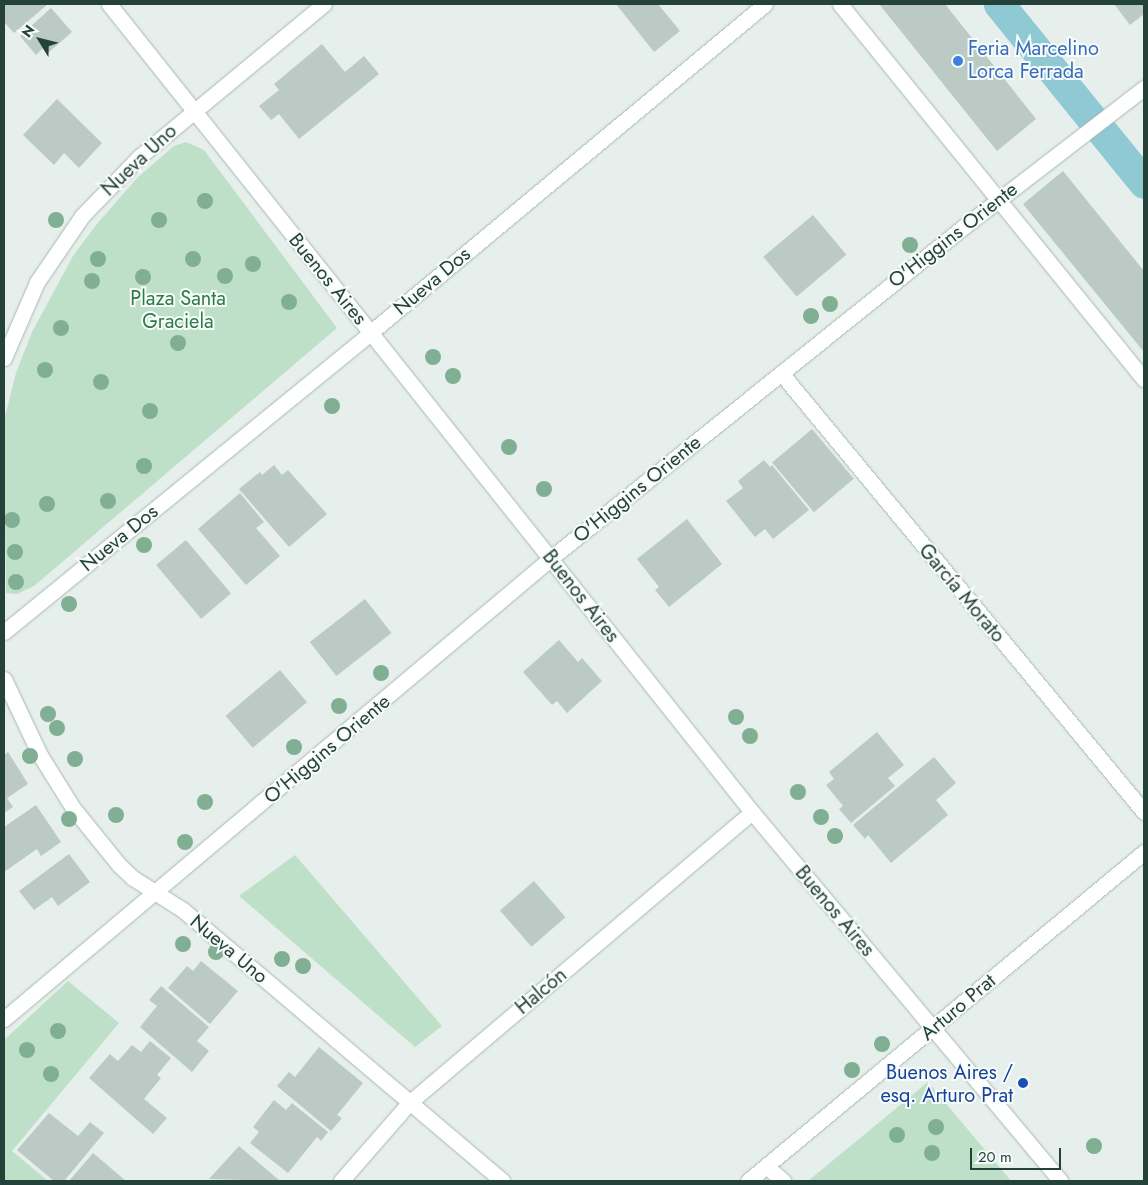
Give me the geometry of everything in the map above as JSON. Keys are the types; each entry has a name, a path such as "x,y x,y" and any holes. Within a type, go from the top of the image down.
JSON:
{"street":[{"name":"Buenos Aires","path":"109,4 752,812 1060,1181"},
{"name":"Nueva Uno","path":"4,358 19,317 64,240 139,157 193,110 324,4"},
{"name":"Nueva Dos","path":"4,632 370,333 765,4"},
{"path":"840,4 1144,379"},
{"name":"O'Higgins Oriente","path":"4,1019 156,893 551,558 997,200 1140,91"},
{"name":"García Morato","path":"781,374 1144,812"},
{"name":"Nueva Uno","path":"4,679 40,755 73,808 119,866 183,910 503,1181"},
{"name":"Halcón","path":"341,1181 410,1102 752,812"},
{"name":"Arturo Prat","path":"748,1181 1144,852"},
{"path":"766,1166 783,1181"}],"green space":[{"name":"Plaza Santa Graciela","path":"186,142 204,150 337,328 34,586 17,594 6,593 4,421 16,373 32,332 73,256 96,225 138,177 174,146"},
{"path":"295,855 442,1026 415,1047 239,896"},
{"path":"68,981 119,1023 12,1151 48,1181 4,1181 4,1040"},
{"path":"928,1082 1011,1181 808,1181"}],"building":[{"path":"4,4 48,4 14,33 4,22"},
{"path":"616,4 658,4 680,31 654,52"},
{"name":"Feria Marcelino Lorca Ferrada","path":"879,4 945,4 1036,119 997,151"},
{"path":"1114,4 1144,4 1144,14 1130,25"},
{"path":"51,8 72,32 49,52 44,47 36,55 20,36"},
{"path":"322,44 345,72 364,56 379,74 299,139 279,114 271,120 259,106 279,90 274,84"},
{"path":"57,99 102,143 79,168 64,153 54,165 23,135"},
{"path":"1063,171 1144,271 1144,352 1023,204"},
{"path":"813,215 846,255 797,297 763,257"},
{"path":"812,429 854,479 814,512 772,462"},
{"path":"764,460 770,467 772,465 809,510 773,539 765,529 755,537 726,501 743,488 738,481"},
{"path":"274,465 282,475 288,470 327,514 289,547 239,489 260,472 262,475"},
{"path":"240,493 264,522 256,528 280,556 246,585 198,529"},
{"path":"687,519 722,564 669,607 655,590 659,587 637,559"},
{"path":"186,540 231,594 201,619 156,565"},
{"path":"365,599 391,633 336,676 310,642"},
{"path":"559,640 578,662 582,658 602,681 567,713 557,701 552,705 523,672"},
{"path":"280,670 307,702 253,748 226,716"},
{"path":"877,732 904,765 888,778 895,786 851,823 839,809 843,806 826,785 834,779 829,772"},
{"path":"8,752 28,784 7,798 13,807 4,813 4,755"},
{"path":"934,757 956,783 936,800 948,815 891,863 868,835 865,839 853,825"},
{"path":"36,805 61,842 41,856 37,849 4,872 4,827"},
{"path":"69,854 90,882 58,906 52,897 34,910 19,891"},
{"path":"534,881 565,917 532,947 500,911"},
{"path":"201,961 238,991 210,1024 168,988 187,966 193,971"},
{"path":"161,986 209,1027 197,1041 209,1051 192,1072 140,1027 157,1006 149,1000"},
{"path":"150,1041 171,1058 157,1075 161,1078 144,1099 167,1118 153,1134 89,1078 110,1054 118,1061 132,1045 141,1052"},
{"path":"319,1047 363,1083 337,1115 342,1118 331,1131 277,1086 289,1072 295,1077"},
{"path":"274,1100 286,1110 292,1103 328,1132 321,1141 317,1137 288,1173 250,1143 259,1132 253,1127"},
{"path":"49,1113 78,1136 90,1122 104,1133 64,1181 54,1181 17,1150"},
{"path":"239,1146 280,1181 209,1179"},
{"path":"93,1153 126,1181 69,1181"}],"waterway":[{"path":"999,4 1144,183"}],"place":[{"name":"Feria Marcelino Lorca Ferrada","path":"958,61"},
{"name":"Buenos Aires / esq. Arturo Prat","path":"1023,1083"}]}
